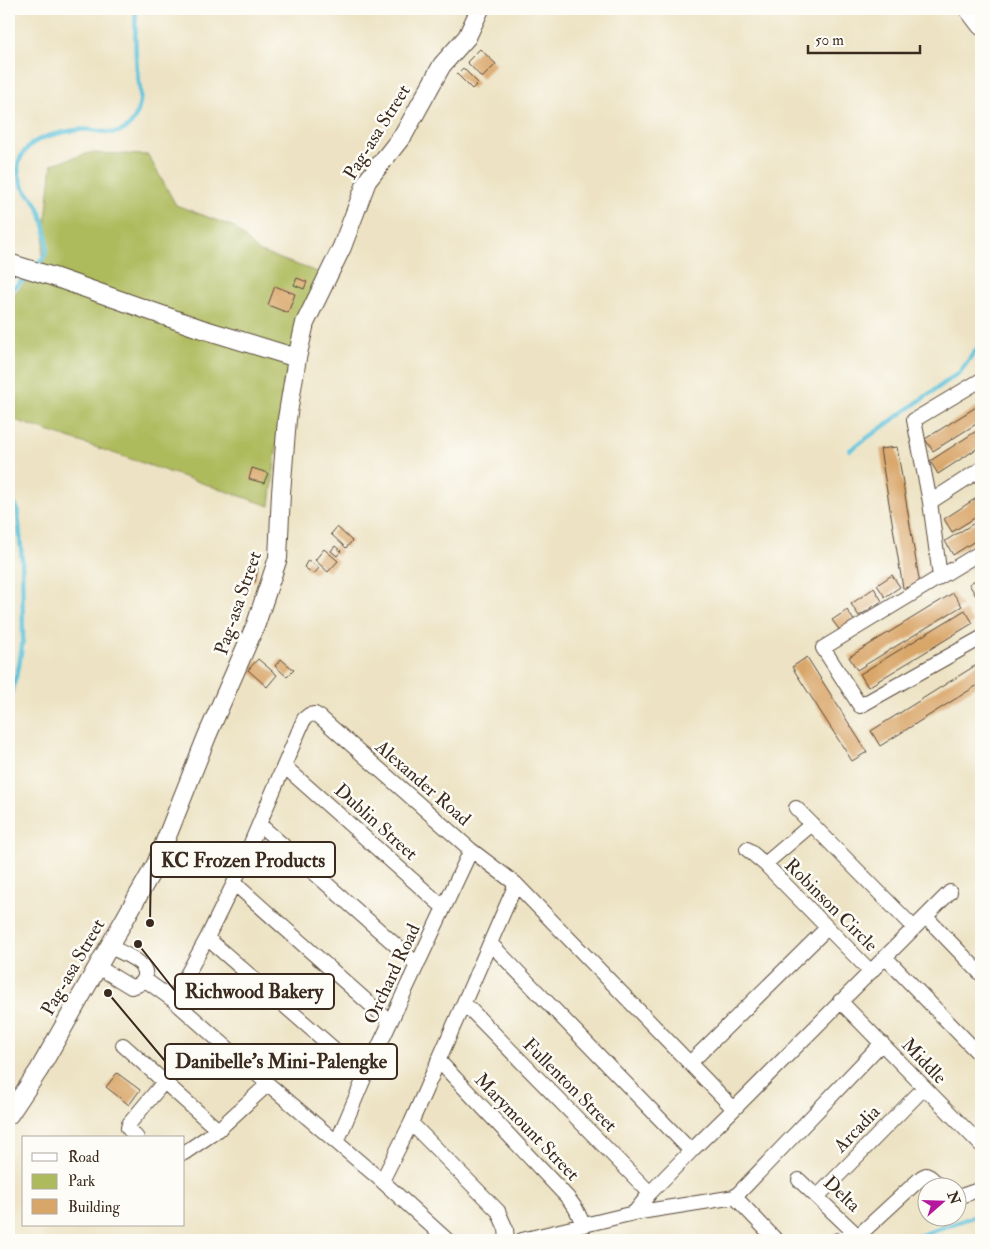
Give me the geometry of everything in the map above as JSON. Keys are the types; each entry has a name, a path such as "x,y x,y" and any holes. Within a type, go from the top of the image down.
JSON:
{"street":[{"name":"Pag-asa Street","path":"9,1115 39,1070 156,864 207,736 256,624 278,558 287,419 305,323 342,247 368,180 404,134 442,65 467,37 480,9"},
{"path":"968,9 981,26"},
{"path":"9,263 198,328 297,358"},
{"path":"940,577 930,502 914,420 981,380"},
{"path":"930,502 981,469"},
{"path":"981,552 823,648 860,706 981,638"},
{"name":"Alexander Road","path":"173,1000 234,883 304,719 312,714 317,715 471,850 516,884 734,1109"},
{"name":"Dublin Street","path":"284,766 443,907"},
{"path":"796,808 914,928"},
{"path":"259,824 417,964"},
{"name":"Robinson Circle","path":"765,864 812,824"},
{"name":"Robinson Circle","path":"747,849 765,864 871,972"},
{"name":"Orchard Road","path":"337,1142 365,1076 471,850"},
{"path":"234,883 390,1022"},
{"path":"382,1181 411,1123 516,884"},
{"path":"634,1212 691,1151 950,892"},
{"path":"926,917 981,974"},
{"path":"690,1063 827,928"},
{"path":"207,938 365,1076"},
{"path":"490,944 691,1151"},
{"path":"98,967 131,987 140,984 144,979 146,972 143,964 109,946"},
{"path":"886,958 981,1056"},
{"path":"144,979 173,1000 382,1181 447,1240"},
{"name":"Middle","path":"840,1002 981,1145"},
{"name":"Fullenton Street","path":"464,1003 650,1193"},
{"path":"522,1240 634,1212 735,1197 882,1043"},
{"path":"123,1045 218,1130"},
{"name":"Marymount Street","path":"438,1060 568,1198 583,1224"},
{"path":"135,1136 128,1128 129,1124 164,1082"},
{"path":"185,1152 218,1130 268,1084"},
{"name":"Arcadia","path":"818,1197 924,1088"},
{"path":"411,1123 498,1211 506,1229 507,1240"},
{"name":"Delta","path":"799,1180 858,1236"},
{"path":"837,1240 858,1236 918,1181"},
{"path":"968,1194 981,1189"},
{"path":"735,1197 776,1240"}],"green space":[{"path":"90,153 148,155 176,205 234,227 258,251 320,273 281,407 270,506 9,418 9,299 41,266 52,164"}],"building":[{"path":"480,49 496,64 482,78 467,62"},
{"path":"463,68 478,83 472,89 457,74"},
{"path":"297,278 307,282 304,289 294,285"},
{"path":"275,286 295,294 288,313 268,305"},
{"path":"981,404 981,421 933,451 925,439"},
{"path":"981,428 981,446 938,474 930,461"},
{"path":"897,447 920,585 903,588 880,449"},
{"path":"252,468 268,473 264,483 249,479"},
{"path":"981,495 981,514 952,532 944,519"},
{"path":"981,519 981,537 953,555 945,541"},
{"path":"337,527 352,541 346,548 331,534"},
{"path":"335,546 341,551 337,556 331,551"},
{"path":"324,549 338,561 328,572 315,560"},
{"path":"308,560 319,568 314,574 304,567"},
{"path":"252,566 258,568 255,582 248,580"},
{"path":"892,575 900,587 885,597 877,585"},
{"path":"981,576 981,593 976,596 969,584"},
{"path":"874,588 882,601 859,616 851,604"},
{"path":"953,593 962,606 857,670 849,657"},
{"path":"847,610 855,622 841,632 832,620"},
{"path":"965,610 973,623 868,687 860,674"},
{"path":"807,657 867,752 852,761 792,667"},
{"path":"258,659 277,675 267,687 248,670"},
{"path":"281,659 294,670 287,677 275,666"},
{"path":"981,662 981,683 880,746 871,731"},
{"path":"117,1073 140,1090 129,1105 106,1087"}],"waterway":[{"path":"36,268 46,252 46,233 38,207 20,180 18,172 19,161 33,143 45,137 78,130 117,132 125,129 136,117 140,102 135,32 136,9"},
{"path":"9,292 30,274"},
{"path":"850,450 960,372 981,343"},
{"path":"9,495 17,508 19,525 22,560 23,639 19,666 9,700"},
{"path":"907,1240 981,1214"}],"place":[{"name":"KC Frozen Products","path":"150,923"},
{"name":"Richwood Bakery","path":"138,944"},
{"name":"Danibelle's Mini-Palengke","path":"108,993"}]}
